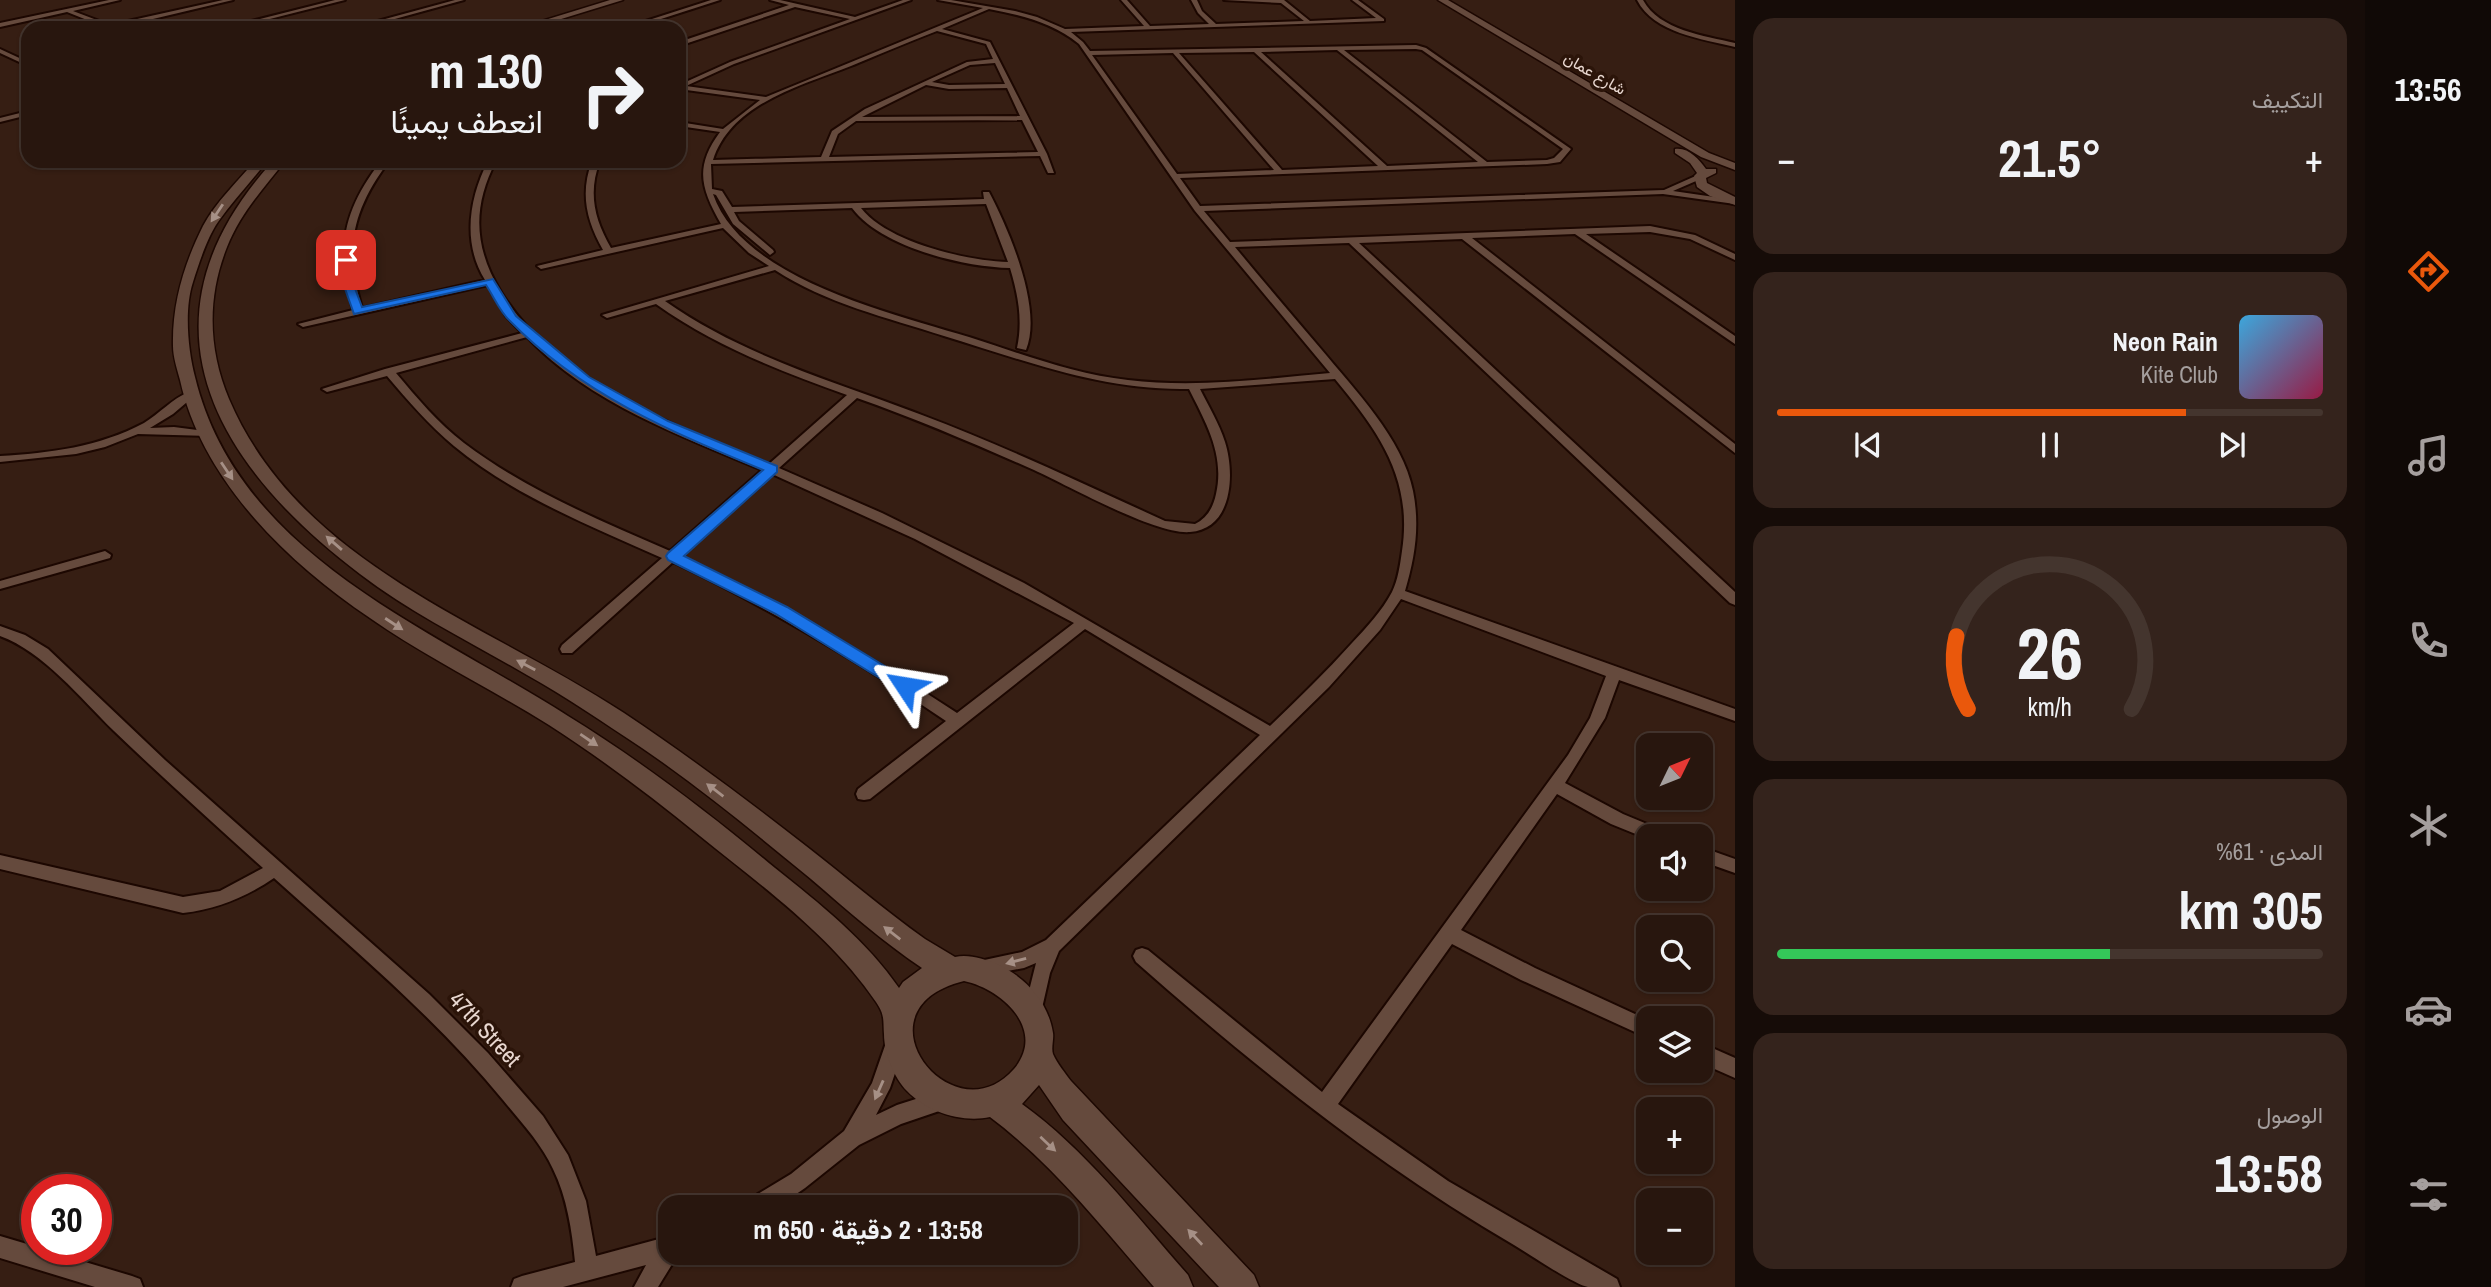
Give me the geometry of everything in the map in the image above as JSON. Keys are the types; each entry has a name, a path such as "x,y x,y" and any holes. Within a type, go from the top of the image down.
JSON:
{"street":[{"path":"0,25 117,0"},
{"path":"141,21 230,0"},
{"path":"256,21 342,0"},
{"path":"382,21 461,0"},
{"path":"536,21 602,0"},
{"path":"539,21 619,0"},
{"path":"650,21 717,0"},
{"path":"773,0 854,19"},
{"path":"686,84 732,63 908,0"},
{"path":"941,0 1040,20 1067,30 1382,20 1355,0"},
{"path":"1124,0 1147,27"},
{"path":"1194,0 1200,12 1214,25"},
{"path":"1227,0 1281,1 1310,23"},
{"path":"1640,0 1644,9 1664,22 1735,45"},
{"name":"شارع عمان","path":"1439,4 1705,155 1735,169"},
{"name":"شارع عمان","path":"1439,4 1688,157 1702,175 1699,180 1706,189 1735,202"},
{"path":"686,42 795,5"},
{"path":"987,9 767,99 725,131 715,144 708,162 707,190 713,207 726,225 747,246 776,267 814,288 861,306 1059,369 1110,381 1193,386 1337,376"},
{"path":"67,11 93,21"},
{"path":"937,29 986,41 1051,171"},
{"path":"852,1138 880,1088 904,1002 918,984 964,969 1024,960 1052,946 1359,646 1398,593 1410,547 1412,527 1407,489 1384,435 1198,209 1088,53 1067,30"},
{"path":"1088,53 1410,46 1422,48 1567,149 1559,159 1551,162 1174,176"},
{"path":"1338,48 1486,164"},
{"path":"1256,50 1385,168"},
{"path":"0,51 21,61"},
{"path":"1174,51 1280,172"},
{"path":"824,159 835,133 852,119 878,104 969,63 998,61"},
{"path":"925,83 958,87 1010,86"},
{"path":"686,88 767,99"},
{"path":"0,120 21,115"},
{"path":"852,119 896,121 1026,118"},
{"path":"686,125 725,131"},
{"path":"708,162 1043,154"},
{"path":"254,168 232,192 202,238 188,274 179,328 181,361 189,395 205,434 248,499 314,566 374,611 421,641 531,702 583,736 692,815 847,946 876,976 898,1025 900,1053 912,1074 930,1092 945,1100 972,1105 994,1102 1012,1093 1023,1082 1037,1055 1038,1034 1032,1013 1016,989 1004,980 964,969 892,933 719,792 609,714 414,601 371,573 318,530 268,477 234,426 216,387 208,354 205,309 211,271 224,237 252,191 273,168"},
{"path":"358,311 348,283 346,260 349,228 354,209 379,168"},
{"path":"489,168 480,187 474,230 477,250 489,282 500,302 528,334 584,379 621,402 716,448 844,500 985,568 1271,734"},
{"path":"593,168 587,181 589,208 595,229 607,251"},
{"path":"1663,192 1702,175 1735,169"},
{"path":"707,190 719,193 747,233 767,250 819,280 871,301 1095,370 1110,381"},
{"path":"1198,209 1663,192 1735,202"},
{"path":"729,210 988,198 1014,265 1027,324 1022,348"},
{"path":"855,206 860,216 913,243 975,263 1014,265"},
{"path":"541,266 726,225"},
{"path":"1227,245 1663,230 1705,241 1735,257"},
{"path":"1576,232 1735,341"},
{"path":"1464,236 1735,450"},
{"path":"1351,240 1735,600"},
{"path":"607,315 776,267"},
{"path":"303,324 489,282"},
{"path":"658,301 681,319 750,356 970,437 1161,524 1192,529 1210,520 1222,496 1225,480 1221,448 1193,386"},
{"path":"327,389 528,334"},
{"path":"389,371 410,399 447,435 490,467 541,499 604,529 674,556 782,611 843,646 957,721"},
{"path":"567,649 855,394"},
{"path":"138,432 172,411 189,395"},
{"path":"0,460 66,452 138,432 174,430 205,434"},
{"path":"0,585 106,555"},
{"path":"1398,593 1735,715"},
{"path":"864,794 1083,623"},
{"name":"47th Street","path":"0,631 43,653 170,777 276,867 454,1029 540,1130 560,1161 574,1195 587,1270"},
{"path":"1325,1105 1556,786 1598,719 1609,694 1614,673"},
{"path":"1556,786 1636,827"},
{"path":"1713,858 1735,866"},
{"path":"0,862 183,905 200,904 233,895 276,867"},
{"path":"1451,934 1528,974 1636,1024"},
{"path":"1032,1013 1041,973 1052,946"},
{"path":"1142,956 1263,1058 1416,1172 1541,1249 1609,1287"},
{"path":"1037,1055 1053,1083 1074,1109 1242,1287"},
{"path":"1713,1058 1735,1068"},
{"path":"776,1195 852,1138 897,1115 945,1100"},
{"path":"994,1102 1030,1127 1063,1159 1176,1287"},
{"path":"0,1247 132,1287"},
{"path":"522,1287 658,1251"},
{"path":"645,1287 659,1265"}],"route":[{"path":"346,260 348,283 358,311 489,282 512,318 584,379 664,424 716,448 772,469 674,556 782,611 905,686"}]}
